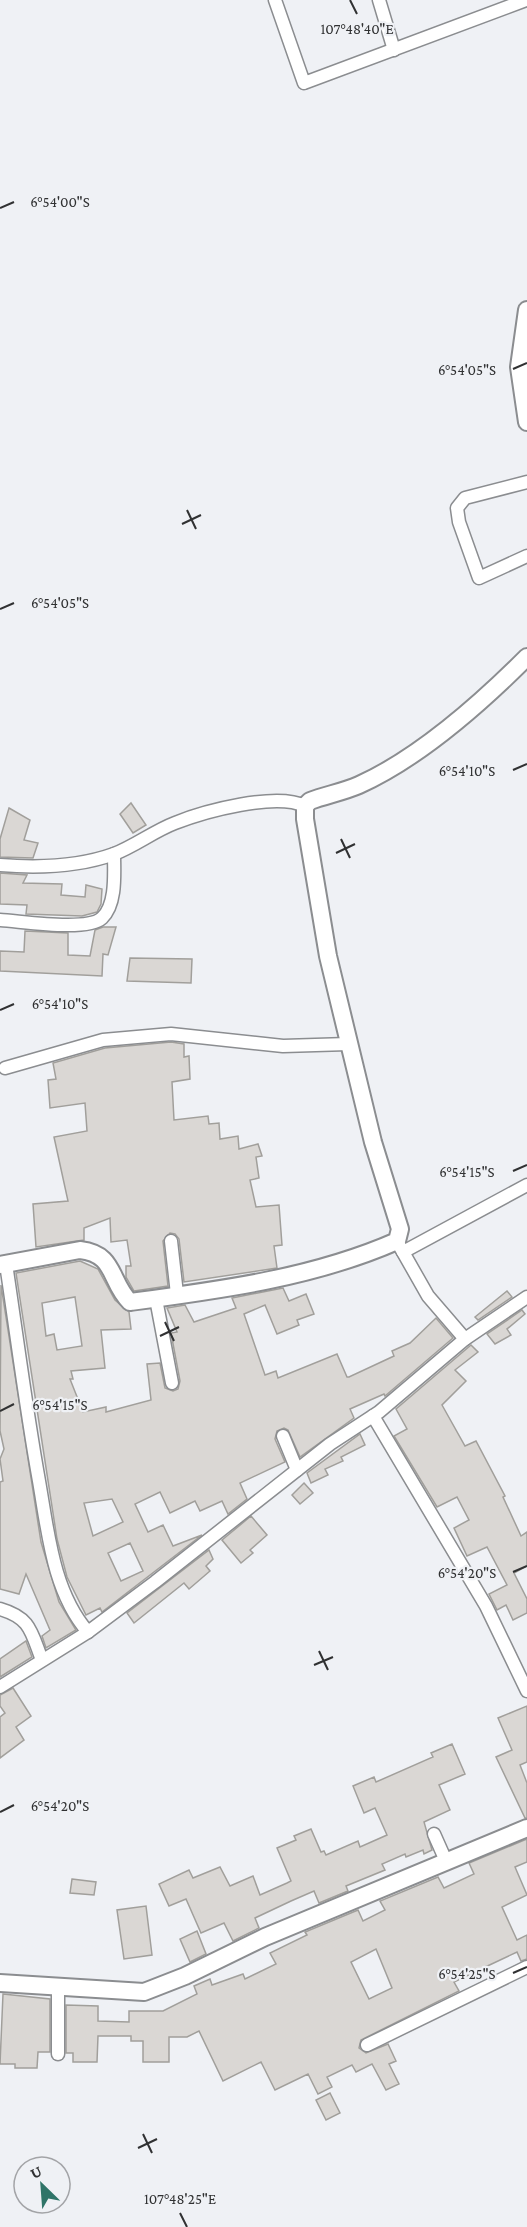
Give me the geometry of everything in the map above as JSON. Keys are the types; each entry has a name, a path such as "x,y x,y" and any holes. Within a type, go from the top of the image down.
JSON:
{"street":[{"path":"275,0 304,83 526,0"},
{"path":"379,0 394,50"},
{"path":"527,310 519,366 527,422"},
{"path":"527,482 465,498 457,508 459,522 479,578 527,556"},
{"path":"0,865 45,867 74,864 114,854 176,822 215,811 288,800 302,804 359,785 388,770 480,700 527,657"},
{"path":"302,804 328,956 373,1142 400,1229 400,1246 428,1296 465,1339"},
{"path":"0,920 84,925 98,921 107,911 114,880 114,854"},
{"path":"4,1068 103,1040 171,1034 283,1046 348,1044"},
{"path":"88,1632 76,1619 53,1558 3,1264 80,1250 93,1251 105,1259 121,1293 130,1302 216,1290 335,1264 400,1246 527,1185"},
{"path":"171,1241 177,1294"},
{"path":"0,1687 88,1632 330,1444 373,1416 465,1339 527,1297"},
{"path":"156,1299 172,1383"},
{"path":"373,1416 486,1606 527,1691"},
{"path":"283,1436 297,1470"},
{"path":"0,1609 22,1617 27,1623 42,1660"},
{"path":"0,1983 144,1992 185,1976 265,1937 527,1828"},
{"path":"434,1834 446,1861"},
{"path":"367,2045 527,1967"},
{"path":"58,1988 58,2054"}],"building":[{"path":"131,803 146,825 133,833 120,814"},
{"path":"9,808 30,820 24,840 38,843 33,858 0,857 0,839"},
{"path":"0,873 27,875 23,883 62,884 61,895 85,897 86,885 102,889 101,904 97,912 82,916 26,914 27,905 0,904"},
{"path":"103,927 116,927 108,955 103,954 102,976 0,971 0,951 24,952 25,931 68,933 68,955 90,956 95,930"},
{"path":"130,958 192,959 191,983 127,981"},
{"path":"171,1042 184,1044 184,1057 189,1056 190,1079 172,1082 174,1120 208,1116 209,1124 219,1123 220,1139 238,1136 239,1149 258,1144 262,1156 256,1157 259,1178 250,1180 256,1207 279,1205 282,1245 274,1246 277,1268 184,1282 179,1239 175,1234 170,1233 163,1241 168,1286 134,1291 126,1277 126,1266 131,1266 127,1240 111,1242 110,1218 84,1228 84,1240 36,1247 33,1204 68,1201 54,1137 87,1131 85,1103 50,1108 48,1080 56,1079 53,1063 105,1048"},
{"path":"80,1261 98,1269 115,1300 129,1312 131,1329 101,1330 105,1368 71,1371 73,1379 70,1379 83,1412 106,1407 106,1412 151,1400 147,1364 160,1363 165,1388 173,1391 178,1389 180,1381 171,1333 177,1332 167,1308 185,1305 194,1322 236,1308 232,1298 283,1288 289,1301 306,1294 314,1314 297,1320 299,1325 277,1334 265,1305 244,1314 265,1375 276,1371 278,1378 337,1354 349,1377 394,1356 392,1351 410,1343 436,1318 453,1338 385,1396 384,1394 350,1409 354,1418 300,1457 288,1430 284,1428 277,1431 275,1439 285,1462 240,1483 247,1499 228,1514 222,1501 200,1511 195,1501 170,1513 160,1492 135,1504 148,1532 163,1525 173,1546 202,1535 102,1612 100,1608 86,1615 67,1577 57,1539 16,1273","holes":["75,1297 82,1346 57,1350 54,1334 46,1336 42,1303","112,1499 123,1522 93,1536 84,1503","130,1543 143,1571 121,1581 108,1553"]},
{"path":"1,1285 41,1542 59,1602 76,1630 46,1648 42,1636 50,1630 26,1574 19,1594 0,1589 0,1482 3,1481 0,1459 4,1449 0,1431"},
{"path":"507,1291 512,1297 478,1320 475,1317"},
{"path":"522,1310 525,1314 507,1329 511,1335 495,1344 487,1334"},
{"path":"471,1345 478,1352 455,1370 466,1381 442,1405 465,1446 476,1441 505,1496 503,1497 521,1536 527,1532 527,1566 514,1573 527,1599 527,1613 513,1620 506,1605 497,1610 489,1594 507,1585 487,1547 467,1556 454,1528 469,1520 457,1497 437,1507 394,1436 407,1429 396,1409"},
{"path":"360,1434 365,1445 341,1457 343,1461 325,1469 328,1475 311,1483 307,1473"},
{"path":"304,1483 313,1493 300,1504 292,1495"},
{"path":"251,1516 267,1535 250,1550 253,1553 241,1563 222,1540"},
{"path":"209,1550 213,1559 206,1566 210,1571 189,1589 184,1583 134,1623 127,1613"},
{"path":"26,1641 32,1657 0,1677 0,1659"},
{"path":"13,1688 31,1716 16,1727 24,1740 0,1758 0,1717 5,1713 0,1706 0,1695"},
{"path":"527,1706 527,1762 520,1765 527,1783 527,1818 525,1818 496,1757 512,1750 498,1718"},
{"path":"452,1744 465,1774 439,1785 450,1810 424,1822 432,1850 424,1854 423,1850 406,1857 405,1854 382,1864 385,1870 346,1886 348,1891 319,1903 314,1891 291,1901 255,1918 259,1928 233,1941 224,1923 201,1933 186,1899 169,1906 159,1884 189,1870 193,1878 220,1867 230,1886 253,1876 260,1895 291,1881 277,1848 296,1840 294,1836 311,1829 321,1852 324,1851 326,1855 358,1841 360,1847 387,1835 375,1808 364,1813 353,1786 374,1777 376,1782 433,1757 431,1753"},
{"path":"527,1839 527,1862 515,1867 527,1895 502,1907 517,1940 527,1935 527,1959 521,1961 517,1952 454,1982 459,1991 361,2040 359,2048 366,2053 388,2044 396,2061 389,2064 399,2084 386,2090 372,2064 356,2072 352,2065 327,2077 332,2087 318,2094 308,2074 275,2090 261,2062 223,2081 199,2031 187,2037 169,2037 169,2062 143,2062 143,2041 131,2041 131,2036 98,2036 97,2062 73,2062 73,2053 66,2053 66,2005 98,2006 98,2021 129,2022 129,2011 163,2011 197,1994 194,1986 210,1979 212,1985 243,1974 245,1979 276,1964 270,1953 307,1935 305,1932 358,1910 363,1921 385,1910 380,1901 438,1877 444,1888 474,1874 469,1863","holes":["376,1949 392,1988 369,1999 351,1962"]},
{"path":"72,1879 96,1882 94,1895 70,1893"},
{"path":"146,1906 152,1955 124,1959 117,1910"},
{"path":"197,1931 206,1954 190,1962 180,1939"},
{"path":"3,1994 50,1999 50,2052 38,2052 37,2068 15,2068 15,2064 0,2064"},
{"path":"330,2093 340,2113 326,2120 316,2100"}]}
